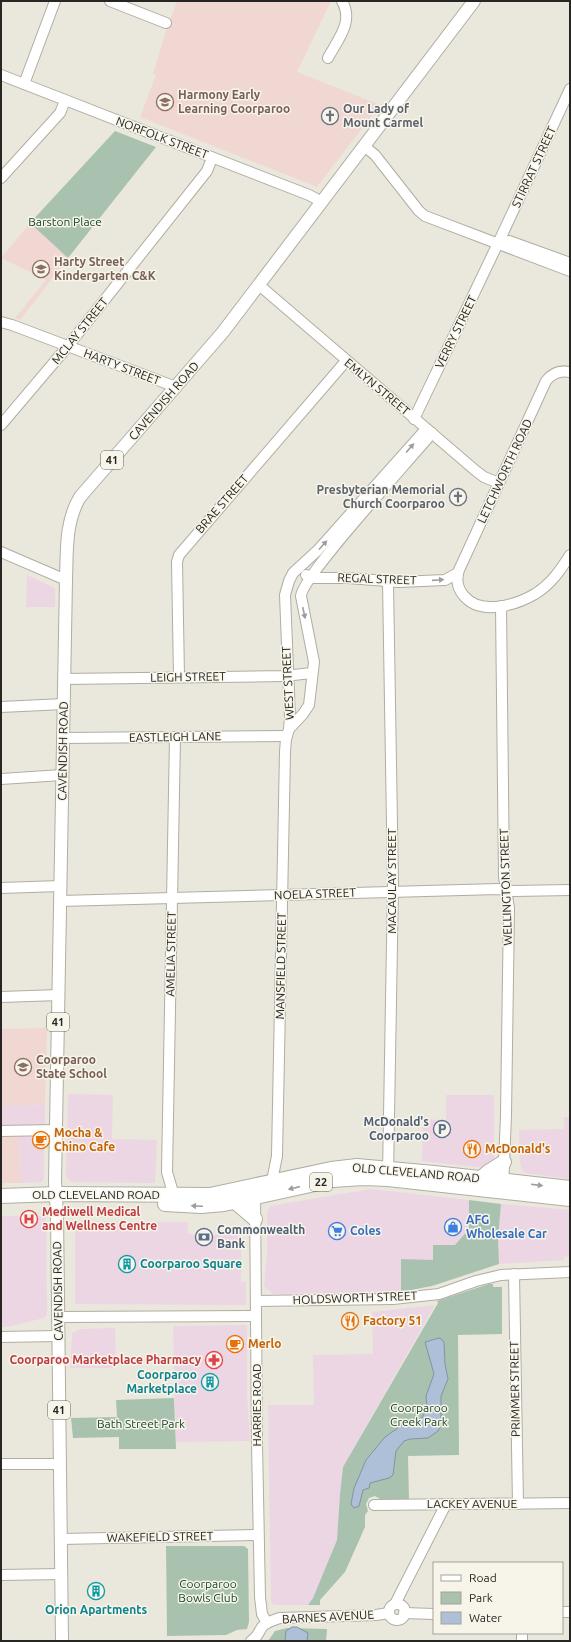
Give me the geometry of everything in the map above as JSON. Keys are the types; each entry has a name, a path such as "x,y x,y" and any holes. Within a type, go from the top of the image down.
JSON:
{"highway":[{"path":"481,1178 504,1162"},
{"name":"OLD CLEVELAND ROAD","path":"1,1196 201,1206 235,1202 272,1181 344,1167 370,1166 388,1174 503,1186 570,1188"},
{"name":"OLD CLEVELAND ROAD","path":"1,1204 56,1198 210,1195 255,1192 333,1180 363,1178 388,1174 481,1178 503,1186 570,1199"},
{"path":"235,1202 255,1219"}],"main road":[{"name":"CAVENDISH ROAD","path":"62,1641 56,1130 68,530 77,503 85,491 212,347 474,1"}],"street":[{"path":"24,84 55,1"},
{"path":"110,1 121,3 166,22"},
{"path":"328,58 347,22 347,14 342,1"},
{"name":"NORFOLK STREET","path":"1,75 309,195 322,202"},
{"name":"STIRRAT STREET","path":"498,244 570,89"},
{"path":"1,178 60,113 65,101"},
{"path":"364,146 377,157 422,215 570,271"},
{"name":"MCLAY STREET","path":"1,425 68,346 207,171 212,158"},
{"path":"498,244 509,241 570,263"},
{"name":"VERRY STREET","path":"414,419 498,244"},
{"name":"EMLYN STREET","path":"259,285 476,471 484,477 499,483"},
{"name":"HARTY STREET","path":"1,322 176,387"},
{"name":"BRAE STREET","path":"179,677 177,562 179,555 346,361"},
{"name":"LETCHWORTH ROAD","path":"458,573 546,381 557,372 570,372"},
{"name":"WEST STREET","path":"288,733 289,675 286,650 286,586 295,571 318,550 429,431"},
{"name":"WEST STREET","path":"288,733 309,705 314,658 301,596 303,588 326,557 429,431"},
{"path":"1,552 66,580"},
{"path":"458,573 457,582 459,590 469,601 480,606 501,606 517,603 545,587 555,577 570,555"},
{"name":"REGAL STREET","path":"295,571 310,577 348,578 388,582 442,580 458,573"},
{"name":"MACAULAY STREET","path":"388,582 392,892 388,1174"},
{"name":"WELLINGTON STREET","path":"501,606 504,877 509,908 503,1186"},
{"name":"LEIGH STREET","path":"64,679 289,675 312,673"},
{"path":"1,707 64,704"},
{"name":"EASTLEIGH LANE","path":"63,738 175,737 288,733"},
{"name":"MANSFIELD STREET","path":"272,1181 277,1156 285,752 288,733"},
{"name":"AMELIA STREET","path":"167,1196 175,737"},
{"path":"1,779 62,775"},
{"path":"1,888 60,886"},
{"name":"NOELA STREET","path":"60,901 498,889 570,890"},
{"path":"1,997 59,995"},
{"path":"1,1131 56,1130"},
{"name":"MANSFIELD STREET","path":"277,1156 286,1178"},
{"name":"HARRIES ROAD","path":"255,1192 258,1535 261,1608 267,1622"},
{"name":"HOLDSWORTH STREET","path":"256,1301 393,1300 439,1294 492,1277 514,1274 570,1272"},
{"name":"PRIMMER STREET","path":"514,1274 518,1504"},
{"path":"58,1317 256,1316"},
{"path":"1,1338 58,1336"},
{"path":"1,1464 60,1464"},
{"name":"LACKEY AVENUE","path":"374,1505 570,1503"},
{"path":"395,1604 402,1606 404,1613 402,1618 398,1620 393,1619 389,1613 390,1608 395,1604 446,1504"},
{"name":"WAKEFIELD STREET","path":"61,1539 258,1535"},
{"path":"1,1575 61,1574"},
{"name":"BARNES AVENUE","path":"253,1641 267,1622 280,1618 296,1616 376,1615 389,1613"},
{"path":"404,1613 433,1614"}],"shaded area":[{"name":"Our Lady of Mount Carmel","path":"177,1 331,1 297,72 380,105 317,187 140,117 156,75 153,74"},
{"name":"Harty Street Kindergarten C&K","path":"30,223 68,258 20,320 15,318 46,280 1,258"},
{"path":"27,575 55,588 55,607 26,607"},
{"name":"Coorparoo State School","path":"1,1007 2,1029 47,1028 45,1104 1,1106"},
{"path":"68,1094 113,1095 112,1139 157,1140 155,1183 72,1182 66,1177"},
{"name":"McDonald's Coorparoo","path":"446,1095 494,1095 494,1160 485,1168 422,1161 423,1118 446,1121"},
{"path":"45,1104 45,1123 42,1126 1,1127 1,1106"},
{"path":"564,1117 570,1117 570,1179 525,1173 521,1168 520,1162 519,1130 564,1129"},
{"path":"1,1134 19,1134 20,1183 1,1183"},
{"path":"19,1134 44,1134 44,1179 41,1182 20,1183"},
{"path":"371,1189 469,1200 469,1229 455,1245 433,1245 433,1260 401,1259 401,1292 273,1294 264,1286 267,1254 267,1212 270,1206"},
{"path":"501,1204 570,1210 570,1256 564,1257 564,1260 499,1264 498,1238"},
{"path":"1,1216 46,1216 47,1315 44,1318 7,1327 1,1327"},
{"name":"Coorparoo Square","path":"75,1221 188,1222 188,1234 241,1235 241,1282 246,1282 246,1305 75,1304"},
{"path":"435,1305 343,1467 337,1540 313,1598 308,1605 274,1605 271,1602 268,1405 314,1405 313,1355 373,1354 372,1312"},
{"name":"Coorparoo Marketplace","path":"247,1325 247,1392 250,1441 176,1442 173,1326"},
{"path":"115,1328 116,1368 70,1368 72,1334 74,1332 81,1329"}],"green space":[{"name":"Barston Place","path":"115,131 156,147 68,258 30,223"},
{"path":"469,1200 501,1204 498,1238 499,1264 432,1286 401,1292 401,1259 433,1260 433,1245 455,1245 469,1229"},
{"name":"Coorparoo Creek Park","path":"493,1284 493,1287 502,1287 502,1334 458,1335 459,1455 408,1456 409,1499 382,1500 375,1496 369,1498 366,1504 368,1511 365,1515 365,1527 345,1572 320,1600 320,1605 308,1605 313,1598 337,1540 343,1467 438,1303 437,1301"},
{"name":"Bath Street Park","path":"174,1398 176,1449 119,1449 119,1437 73,1438 71,1418 117,1417 116,1400"},
{"name":"Coorparoo Bowls Club","path":"166,1546 244,1546 248,1549 249,1622 247,1629 237,1630 226,1635 167,1636"},
{"path":"287,1628 327,1629 326,1641 268,1641 275,1631"}],"water":[{"path":"439,1338 444,1342 445,1364 448,1379 441,1396 441,1426 438,1431 428,1438 410,1439 404,1441 396,1451 393,1475 389,1478 370,1483 369,1488 363,1490 359,1506 354,1508 351,1504 354,1488 366,1460 385,1437 402,1425 422,1418 427,1408 426,1396 434,1374 425,1342"},
{"path":"292,1627 297,1627 308,1633 307,1641 285,1641 286,1631"}],"place":[{"name":"Harmony Early Learning Coorparoo","path":"165,102"},
{"name":"Our Lady of Mount Carmel","path":"330,116"},
{"name":"Harty Street Kindergarten C&K","path":"41,269"},
{"name":"Presbyterian Memorial Church Coorparoo","path":"458,497"},
{"name":"Coorparoo State School","path":"23,1067"},
{"name":"McDonald's Coorparoo","path":"442,1129"},
{"name":"Mocha & Chino Cafe","path":"41,1140"},
{"name":"McDonald's","path":"472,1149"},
{"name":"Mediwell Medical and Wellness Centre","path":"29,1219"},
{"name":"AFG Wholesale Car","path":"453,1227"},
{"name":"Coles","path":"337,1231"},
{"name":"Commonwealth Bank","path":"204,1237"},
{"name":"Coorparoo Square","path":"127,1264"},
{"name":"Factory 51","path":"350,1321"},
{"name":"Merlo","path":"235,1344"},
{"name":"Coorparoo Marketplace Pharmacy","path":"214,1360"},
{"name":"Coorparoo Marketplace","path":"210,1382"},
{"name":"Orion Apartments","path":"96,1591"}]}
